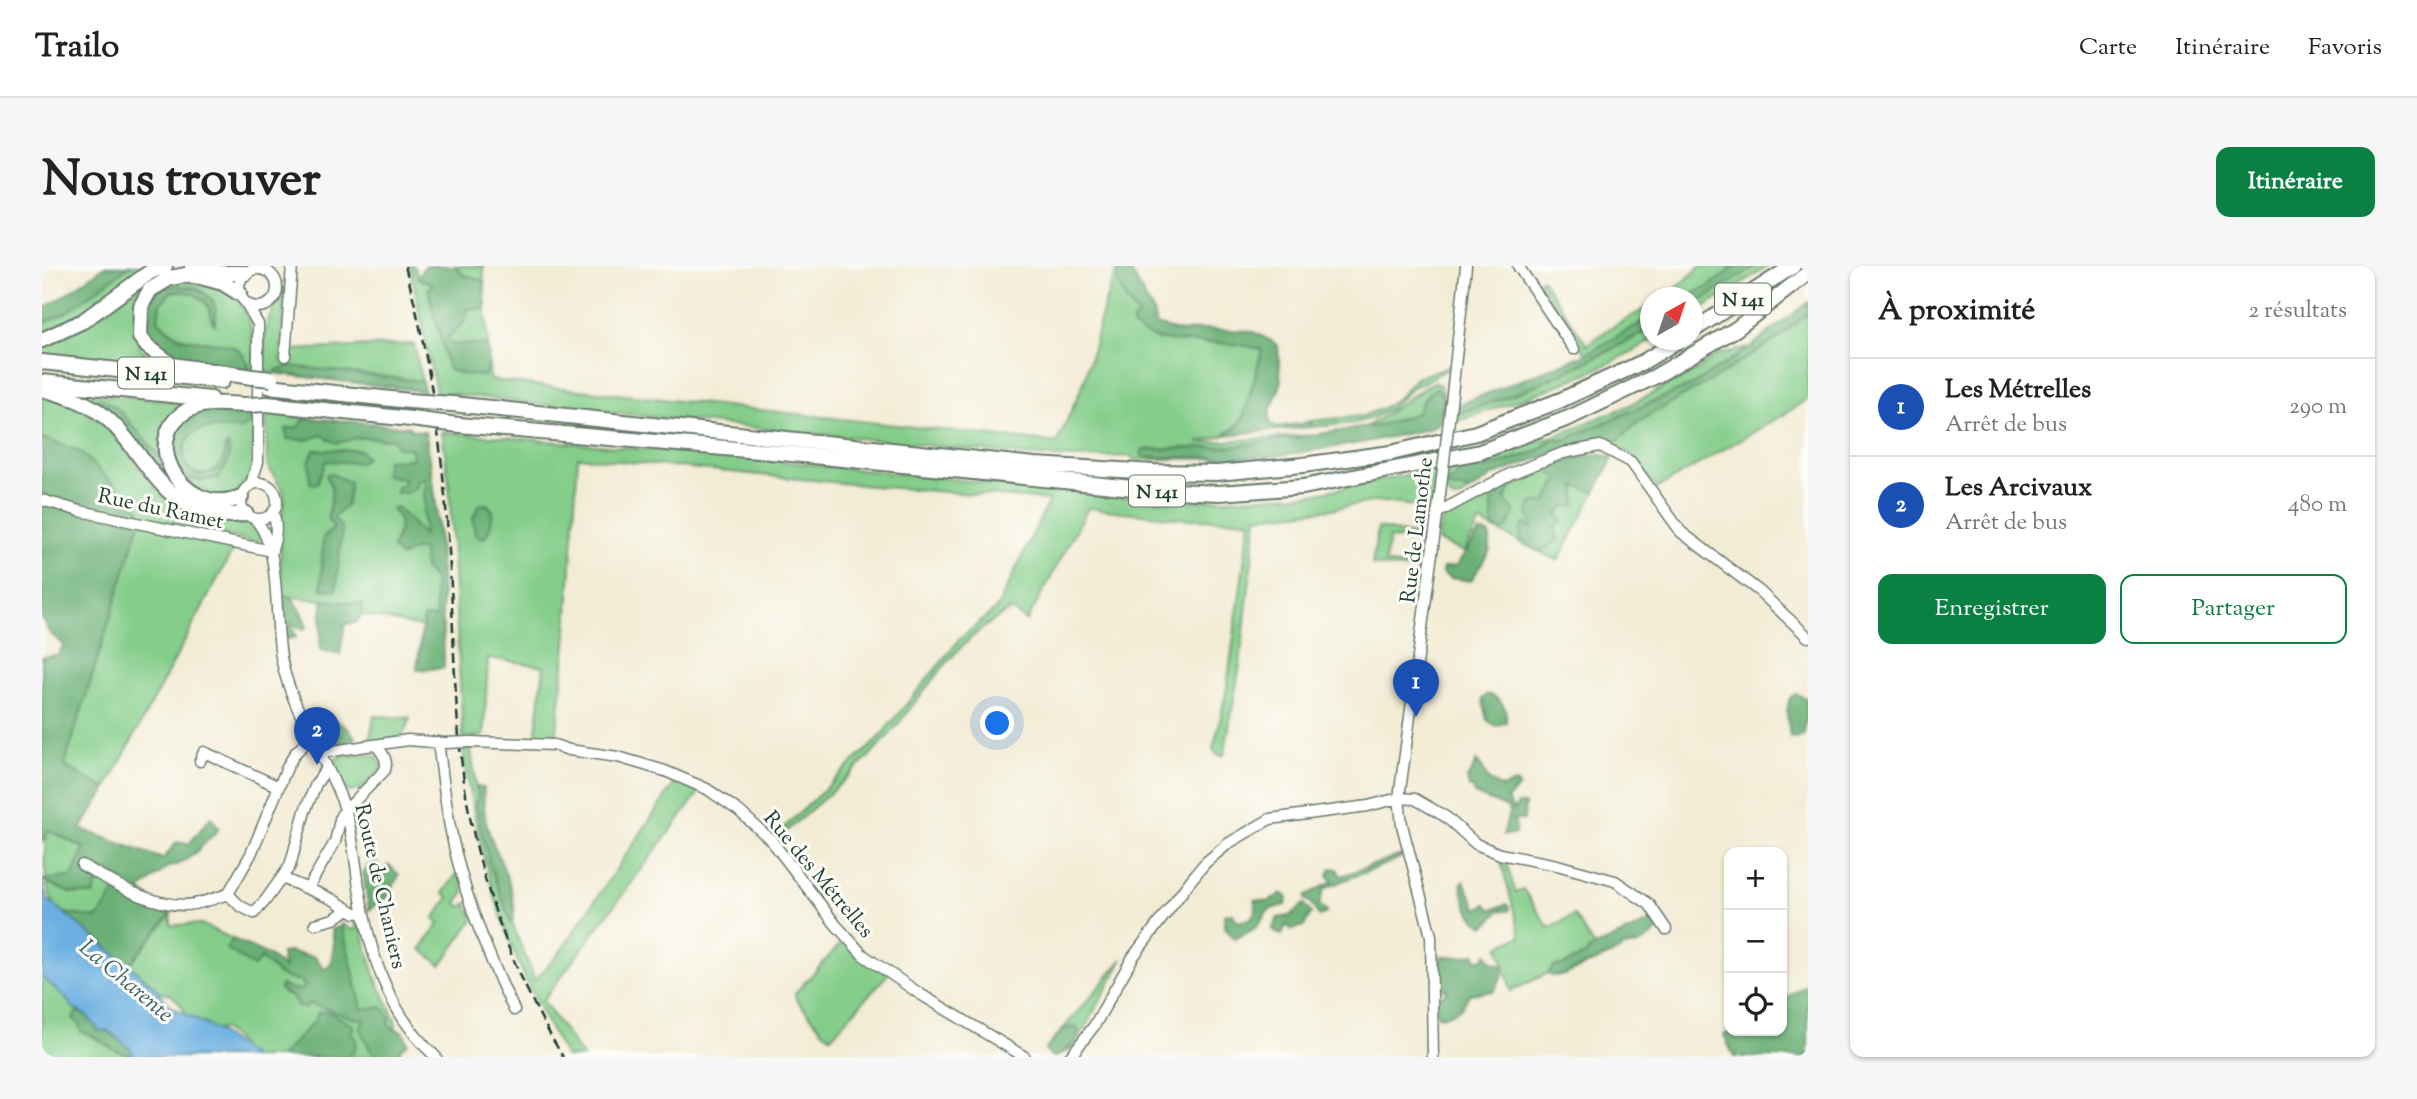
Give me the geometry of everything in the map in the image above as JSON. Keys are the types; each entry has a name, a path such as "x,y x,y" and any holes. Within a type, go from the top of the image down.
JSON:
{"highway":[{"path":"42,340 83,321 150,272 164,266"},
{"path":"192,266 221,273 253,269"},
{"name":"N 141","path":"1703,324 1793,266"},
{"name":"N 141","path":"42,382 459,425 782,453 1153,490 1219,493 1303,487 1480,452 1571,416 1656,376 1736,329 1808,273"},
{"path":"243,298 223,283 186,275 170,278 150,290 141,306 140,337 152,351 172,365 252,380"},
{"name":"N 141","path":"42,362 252,380 325,393 1035,465 1217,473 1303,466 1391,453 1476,433 1561,400 1663,350"},
{"path":"42,389 76,398 109,421 164,488 180,501 204,512 250,516"},
{"path":"241,497 219,503 191,494 172,471 166,457 168,433 173,420 187,411 211,403 247,404"}],"street":[{"path":"251,484 258,462 258,324 276,291 275,266"},
{"path":"285,356 292,266"},
{"name":"Rue de Lamothe","path":"1433,1057 1431,936 1402,825 1399,798 1440,494 1466,266"},
{"path":"1518,266 1574,349"},
{"path":"258,324 243,298 240,280 253,269 268,272 274,279"},
{"path":"276,291 290,291"},
{"path":"243,298 255,307 269,303"},
{"path":"1437,513 1510,474 1563,453 1600,446 1631,462 1681,532 1759,591 1808,637"},
{"path":"250,516 262,519 273,513 278,499 258,462"},
{"path":"268,484 251,484 241,497 250,516 264,528 272,551"},
{"name":"Rue du Ramet","path":"42,500 80,511 272,551"},
{"path":"272,551 276,539 276,519 273,513"},
{"name":"Route de Chaniers","path":"272,551 282,661 289,687 345,811 372,950 388,995 405,1024 436,1057"},
{"path":"82,865 153,901 187,905 228,894 251,854 296,752 312,737"},
{"name":"Rue des Métrelles","path":"319,753 408,740 554,745 569,750 618,757 665,771 707,789 739,811 771,840 836,925 863,955 920,994 1026,1057"},
{"path":"442,743 450,829 465,887 492,965 514,1010"},
{"path":"308,888 335,842 341,815 385,770 385,756 377,746"},
{"path":"200,761 204,752 279,787"},
{"path":"228,894 240,906 254,913 282,878 290,866 304,811 316,784 327,768"},
{"path":"1070,1057 1094,1026 1133,957 1205,863 1229,843 1270,819 1292,814 1368,806 1399,798 1415,799 1446,817 1476,844 1500,855 1557,864 1615,881 1648,904 1666,929"},
{"path":"282,878 308,888 355,913 363,912"},
{"path":"315,924 334,919 348,909"}],"green space":[{"path":"105,266 129,266 67,312 42,324 42,309"},
{"path":"129,266 150,266 91,310 42,335 42,324 67,312"},
{"path":"410,266 414,266 418,277 425,266 483,266 490,380 1057,443 1084,382 1118,266 1126,297 1157,340 1224,342 1262,350 1250,398 1241,420 1225,435 1198,443 1311,435 1238,446 1143,450 1141,454 1144,457 1271,457 1135,460 1131,456 1075,458 669,419 436,392"},
{"path":"425,266 456,266 462,274 484,281 486,309 468,309 465,321 446,340 453,344 486,345 489,362 485,376 461,374 448,369 428,290 433,284 418,278"},
{"path":"1118,266 1128,266 1153,312 1156,325 1181,332 1200,329 1251,331 1278,346 1281,384 1270,411 1270,423 1277,427 1310,421 1311,427 1225,435 1235,429 1243,419 1262,350 1230,344 1176,342 1145,334 1133,326 1133,320 1138,316 1117,285"},
{"path":"1701,266 1735,266 1703,290 1703,287 1678,287"},
{"path":"1735,266 1756,266 1703,300 1703,290"},
{"path":"1756,266 1768,266 1703,308 1703,300"},
{"path":"168,272 140,347 160,366 42,356 42,346 75,331 151,279"},
{"path":"1542,279 1587,345 1640,312 1640,324 1586,354 1538,281"},
{"path":"180,281 218,287 239,302 250,323 255,372 250,370 247,362 186,339 165,327 158,319 160,305 171,292 181,291 201,297 215,324 213,308 198,287 178,286 162,289"},
{"path":"178,286 201,291 212,300 216,315 215,324 204,301 193,294 178,291 170,292 160,305 158,319 166,329 184,339 234,347 242,354 250,370 196,364 178,359 162,352 151,341 146,326 150,301 160,291"},
{"path":"284,295 283,363 289,363 292,350 414,344 424,391 264,372 267,322"},
{"path":"1808,302 1808,313 1779,337 1717,377 1638,422 1618,441 1590,442 1529,462 1492,476 1473,490 1449,488 1448,482 1455,479 1459,469 1468,465 1483,469 1538,451 1555,436 1561,441 1692,385 1749,348"},
{"path":"1808,313 1808,398 1790,411 1656,489 1637,461 1624,450 1590,442 1618,441 1638,422 1717,377 1779,337"},
{"path":"1640,324 1640,334 1603,354 1531,387 1456,414 1458,405 1586,354"},
{"path":"1640,334 1640,347 1606,365 1458,421 1456,414 1555,377"},
{"path":"1749,348 1692,385 1561,441 1555,436 1628,406 1699,369 1718,354"},
{"path":"291,366 422,381 424,391 276,373 276,370"},
{"path":"1449,366 1412,388 1390,409 1373,418 1354,423 1311,427 1310,421 1363,416 1383,408 1400,396 1416,378"},
{"path":"1434,382 1440,385 1446,400 1441,412 1443,397 1437,388 1424,399 1417,413 1381,425 1365,427 1383,417"},
{"path":"1437,388 1443,397 1440,422 1429,429 1271,457 1144,457 1141,454 1143,450 1238,446 1381,425 1417,413 1422,402"},
{"path":"42,394 73,404 98,420 119,441 161,494 181,510 200,517 239,519 255,528 261,538 257,543 129,513 79,451 42,438"},
{"path":"93,394 193,403 160,443 160,457 167,475 224,508 235,504 237,511 219,511 171,489 89,401"},
{"path":"96,399 104,400 118,409 160,457 162,473 159,475 94,402"},
{"path":"205,410 251,415 250,423 242,429 208,428 193,434 187,441 184,460 194,473 203,474 220,466 228,445 230,454 218,478 201,481 189,477 193,484 187,483 172,452 173,435 184,421"},
{"path":"266,414 410,427 411,430 425,432 437,520 444,668 417,670 422,627 362,615 362,604 281,596 280,520 285,500 283,491 267,465"},
{"path":"251,415 254,415 253,466 249,478 232,497 225,498 191,487 187,477 218,478 227,464 225,447 220,466 203,474 194,473 184,460 187,441 203,429 242,429 250,423"},
{"path":"306,418 410,427 411,430 425,432 437,520 444,668 417,670 424,617 436,618 434,579 424,568 423,550 414,550 400,557 392,548 400,523 392,509 397,507 423,535 425,478 416,482 417,487 407,493 396,493 397,487 403,485 404,479 385,475 387,460 413,459 412,449 397,447 393,439 358,438 338,443 322,435 307,440 287,439 286,429 298,427"},
{"path":"442,432 738,457 1173,502 1312,494 1436,469 1429,547 1419,545 1419,542 1389,538 1385,563 1417,568 1419,552 1428,554 1426,572 1372,565 1378,528 1424,537 1427,508 1377,501 1257,517 1240,665 1224,755 1219,756 1213,750 1226,694 1250,520 1187,519 1088,508 1027,621 1011,610 972,637 955,653 869,756 782,835 777,834 878,739 960,639 998,607 1049,500 871,486 578,457 566,645 556,741 535,740 544,666 488,658 484,736 463,738 449,483"},
{"path":"1555,436 1538,451 1482,469 1472,488 1461,498 1450,497 1445,490 1450,465"},
{"path":"42,438 79,451 140,509 138,513 129,513 120,518 140,522 64,766 106,789 81,829 163,859 177,842 189,844 211,817 219,829 189,858 168,867 140,890 171,914 129,965 64,913 98,918 122,881 102,870 93,895 70,893 42,880 72,877 84,848 48,830 42,843 42,657 58,655 64,645 50,633 42,619"},
{"path":"314,450 360,450 366,457 360,463 326,461 317,484 310,483 309,462"},
{"path":"1598,454 1613,458 1558,561 1480,522 1464,552 1438,541 1444,518 1460,507 1535,472"},
{"path":"1598,454 1613,458 1595,492 1576,486 1576,506 1565,506 1557,515 1563,522 1555,527 1558,540 1540,552 1522,543 1520,530 1524,524 1532,528 1528,511 1533,502 1545,503 1559,479 1551,473 1550,467"},
{"path":"329,473 350,482 347,504 334,518 342,528 336,590 321,589 323,538 334,528 328,519 332,489 326,476"},
{"path":"1508,483 1511,488 1505,500 1515,513 1507,528 1501,532 1493,528 1491,491"},
{"path":"487,504 493,511 490,529 484,538 475,535 473,519 479,505"},
{"path":"140,522 236,544 106,789 64,766"},
{"path":"1479,533 1490,535 1490,550 1471,581 1450,578 1442,573 1443,568 1456,566"},
{"path":"281,596 291,597 307,626 304,630 291,624 296,637 287,639"},
{"path":"322,600 363,604 362,615 356,623 345,624 340,654 320,651"},
{"path":"1488,694 1503,704 1506,722 1496,726 1487,720 1482,699"},
{"path":"1796,694 1806,698 1807,710 1804,734 1799,738 1790,737 1787,713 1789,700"},
{"path":"320,715 335,720 348,729 355,738 352,745 330,746 321,736"},
{"path":"374,716 410,718 405,731 398,738 373,742 370,739"},
{"path":"470,742 476,787 497,886 535,980 558,955 679,777 703,787 543,1001 583,1057 566,1057 533,996 507,934 487,871 466,777 464,751"},
{"path":"347,755 376,755 383,767 361,790 344,790 335,775 335,759"},
{"path":"1476,761 1483,768 1488,780 1502,788 1516,783 1519,786 1507,800 1514,810 1518,804 1525,804 1524,820 1513,820 1516,825 1515,834 1503,835 1508,808 1474,794 1473,787 1469,788 1467,778"},
{"path":"476,787 484,788 487,826 512,893 514,915 511,923 490,866 475,803 478,796"},
{"path":"48,830 84,848 73,877 46,881 45,852"},
{"path":"1404,854 1391,862 1324,889 1319,905 1327,913 1319,916 1306,900 1305,896 1333,881 1328,875 1331,868 1337,869 1341,876"},
{"path":"1500,858 1505,858 1515,892 1523,889 1549,928 1574,915 1596,950 1511,991 1499,946 1521,936"},
{"path":"372,861 377,863 381,871 389,865 399,875 386,899 369,910 363,873"},
{"path":"102,870 123,881 98,918 77,916 57,908 47,883 70,893"},
{"path":"459,871 464,892 457,903 461,907 467,903 473,920 441,965 421,949 439,924 434,919 449,897 443,893"},
{"path":"1464,881 1477,909 1486,904 1491,910 1507,904 1509,911 1500,910 1486,926 1480,924 1466,903 1461,884"},
{"path":"1282,893 1287,897 1286,905 1269,910 1257,926 1234,939 1225,927 1225,915 1232,913 1238,922 1250,919 1256,911 1255,900 1268,902"},
{"path":"1304,904 1311,913 1304,926 1292,930 1286,925 1282,935 1274,932 1278,918 1290,916"},
{"path":"171,914 171,925 201,924 241,943 254,967 261,958 279,975 297,978 305,985 302,990 289,989 282,985 284,994 353,1018 365,1019 366,1040 377,1057 348,1057 355,1050 350,1033 354,1026 331,1013 318,1013 315,1021 280,1057 253,1057 243,1051 236,1040 223,1029 216,1030 187,1015 170,994 160,993 129,965"},
{"path":"356,918 359,920 376,979 395,1019 396,1029 362,1009 341,923 352,930 357,929 354,922"},
{"path":"1656,919 1659,923 1658,929 1639,945 1624,947 1564,975 1551,976 1548,973 1555,966 1562,966 1587,954 1588,950"},
{"path":"342,926 362,1009 382,1007 390,1017 388,1026 403,1032 408,1043 399,1051 403,1057 377,1057 360,1029 364,1019 308,1003 306,1008 298,1007 293,998 280,989 281,985 302,990 305,985 297,979 294,981 279,975 261,958 254,967 226,948 233,939 268,955 284,968 281,953 289,952 315,957 325,969 331,964 334,944 332,929"},
{"path":"847,937 889,973 831,1037 796,999 795,993"},
{"path":"1475,954 1477,960 1487,954 1492,962 1502,965 1503,974 1494,991 1469,994 1459,1010 1441,1017 1436,1014 1436,1000 1448,991 1436,986 1435,979 1440,971 1441,956 1461,957"},
{"path":"1123,959 1075,1046 1056,1057 1071,1046 1076,1027 1063,1029"},
{"path":"42,964 164,1057 42,1057"},
{"path":"1808,984 1808,1057 1734,1057 1724,1036 1787,1036 1787,997"},
{"path":"77,1012 86,1014 99,1031 107,1030 131,1049 132,1055 117,1051 81,1032 73,1018"},
{"path":"318,1012 331,1013 354,1026 351,1033 356,1038 355,1050 348,1057 280,1057 315,1021"},
{"path":"1076,1027 1079,1033 1071,1046 1056,1057 1050,1056 1045,1050 1063,1029"}],"water":[{"name":"La Charente","path":"42,882 47,899 154,986 170,1006 215,1029 253,1057 134,1057 131,1049 107,1030 99,1031 88,1017 71,1006 67,999 42,977"}],"railway":[{"path":"405,266 423,341 441,454 448,531 458,725 470,817 485,880 506,941 532,1000 563,1057"}],"place":[{"name":"Les Métrelles","path":"1416,717"},
{"name":"Les Arcivaux","path":"317,765"}]}
